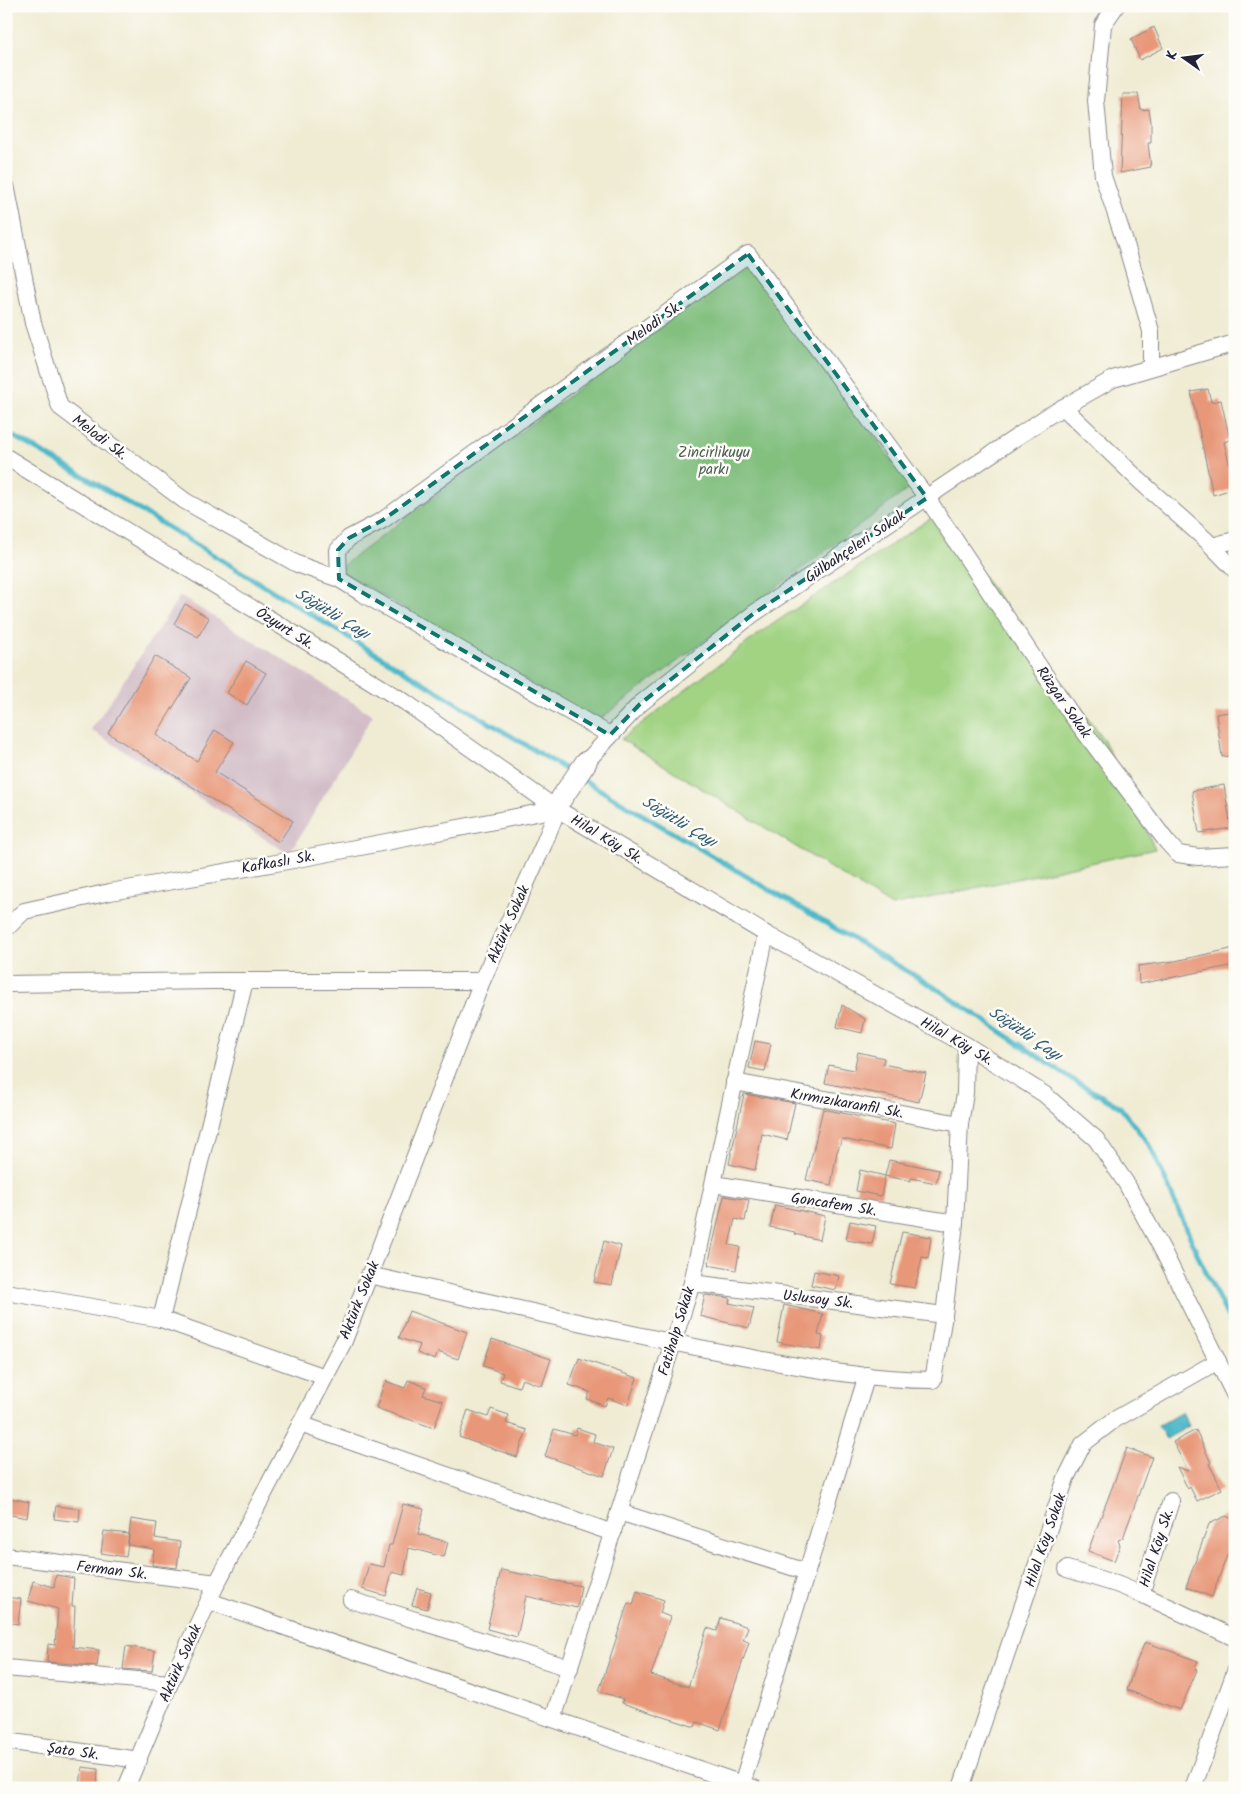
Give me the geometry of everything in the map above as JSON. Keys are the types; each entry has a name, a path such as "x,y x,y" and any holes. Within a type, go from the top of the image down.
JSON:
{"main road":[{"path":"559,804 586,762"}],"street":[{"path":"1116,6 1104,26 1096,101 1102,176 1127,248 1151,331 1151,367"},
{"name":"Melodi Sk.","path":"6,185 33,323 60,407 185,501 297,564 339,578 366,596 610,735"},
{"name":"Melodi Sk.","path":"339,578 338,550 349,538 383,520 748,254 927,498"},
{"name":"Gülbahçeleri Sokak","path":"586,762 640,704 753,614 1048,416 1114,379 1235,343"},
{"path":"1063,407 1141,482 1212,546 1235,570"},
{"name":"Özyurt Sk.","path":"6,457 405,702 559,804"},
{"name":"Rüzgar Sokak","path":"927,498 1072,714 1167,842 1178,854 1198,856 1235,855"},
{"path":"1212,546 1235,540"},
{"name":"Kafkaslı Sk.","path":"6,929 24,911 91,896 559,804"},
{"name":"Hilal Köy Sk.","path":"559,804 766,934 966,1045 1044,1094 1096,1139 1126,1183 1235,1396"},
{"name":"Aktürk Sokak","path":"126,1788 170,1683 217,1583 344,1340 482,981 543,846 559,804"},
{"name":"Fatihalp Sokak","path":"553,1719 692,1283 766,934"},
{"path":"161,1319 245,981"},
{"path":"6,984 482,981"},
{"path":"370,1275 673,1343 822,1371 910,1380 934,1380 955,1223 960,1124 965,1093 966,1045"},
{"name":"Kırmızıkaranfil Sk.","path":"734,1082 960,1124"},
{"name":"Goncafem Sk.","path":"714,1184 955,1223"},
{"name":"Uslusoy Sk.","path":"692,1283 944,1315"},
{"path":"6,1292 161,1319 325,1377"},
{"name":"Hilal Köy Sokak","path":"961,1788 1066,1478 1083,1444 1114,1420 1218,1361"},
{"path":"209,1601 748,1786 806,1572 867,1375"},
{"path":"300,1424 613,1533"},
{"name":"Hilal Köy Sk.","path":"1141,1594 1171,1501"},
{"path":"619,1512 806,1572"},
{"name":"Ferman Sk.","path":"6,1556 217,1583"},
{"name":"Hilal Köy Sk.","path":"1067,1569 1141,1594 1235,1638"},
{"path":"351,1600 570,1668"},
{"path":"6,1668 170,1683"},
{"path":"1193,1788 1235,1672"},
{"name":"Şato Sk.","path":"6,1742 139,1760"}],"highlighted area":[{"path":"748,254 927,498 753,614 640,704 610,735 339,579 338,550 349,538 383,520"}],"shaded area":[{"path":"180,596 373,715 289,854 91,730"}],"green space":[{"name":"Zincirlikuyu parkı","path":"748,261 911,487 596,722 338,569"},
{"path":"937,514 1104,740 1155,849 892,906 621,739 764,630"}],"water":[{"path":"1182,1412 1189,1426 1166,1439 1158,1426"}],"building":[{"path":"1154,27 1163,48 1140,60 1131,39"},
{"path":"1123,94 1138,94 1141,110 1149,109 1151,143 1148,143 1151,167 1120,173"},
{"path":"1208,389 1211,402 1221,400 1230,440 1224,442 1235,488 1213,495 1191,392"},
{"path":"185,604 209,618 198,637 174,624"},
{"path":"155,656 191,678 156,735 197,761 215,730 234,742 215,772 293,821 279,842 108,733"},
{"path":"246,661 266,673 247,705 227,693"},
{"path":"1235,711 1235,755 1222,757 1216,714"},
{"path":"1224,785 1231,828 1199,833 1192,791"},
{"path":"1235,948 1235,965 1139,984 1138,966 1175,961"},
{"path":"842,1005 865,1019 862,1033 837,1027"},
{"path":"755,1041 771,1044 765,1071 749,1068"},
{"path":"858,1052 884,1058 883,1064 926,1073 919,1102 825,1083 829,1065 854,1070"},
{"path":"744,1094 795,1103 787,1140 762,1134 755,1170 729,1164"},
{"path":"823,1109 895,1124 891,1149 842,1139 837,1152 831,1185 806,1180"},
{"path":"889,1160 939,1170 936,1183 911,1178 911,1181 885,1176"},
{"path":"860,1170 885,1176 881,1196 856,1191"},
{"path":"724,1196 749,1200 745,1221 735,1219 729,1245 740,1247 736,1270 708,1265"},
{"path":"775,1205 825,1216 820,1240 770,1227"},
{"path":"850,1221 876,1226 872,1244 846,1240"},
{"path":"902,1232 931,1237 928,1258 922,1257 915,1288 890,1284"},
{"path":"604,1241 621,1246 612,1285 594,1282"},
{"path":"814,1271 839,1276 836,1290 811,1285"},
{"path":"705,1295 730,1298 729,1303 754,1308 749,1328 700,1316"},
{"path":"784,1305 823,1314 818,1335 823,1336 821,1350 777,1342"},
{"path":"409,1311 467,1332 458,1359 438,1352 435,1360 417,1353 420,1345 399,1338"},
{"path":"492,1339 551,1359 542,1386 522,1379 519,1387 500,1381 503,1373 483,1366"},
{"path":"579,1358 637,1378 628,1405 608,1398 605,1406 587,1399 590,1392 569,1385"},
{"path":"408,1380 426,1387 423,1395 443,1401 434,1428 376,1408 385,1381 405,1388"},
{"path":"491,1409 509,1415 506,1423 527,1430 517,1457 459,1437 468,1410 488,1417"},
{"path":"577,1428 595,1434 593,1442 613,1449 604,1476 545,1456 554,1429 575,1435"},
{"path":"1196,1430 1211,1463 1209,1464 1222,1489 1197,1501 1190,1487 1188,1489 1177,1467 1188,1471 1173,1442"},
{"path":"1127,1448 1152,1457 1123,1538 1118,1540 1120,1545 1114,1561 1088,1551"},
{"path":"6,1497 29,1502 27,1518 6,1514"},
{"path":"403,1504 424,1509 418,1534 448,1542 444,1557 409,1548 404,1575 392,1572 386,1596 362,1589 369,1564 384,1567 389,1545 392,1545"},
{"path":"56,1506 80,1509 79,1522 54,1519"},
{"path":"1226,1516 1235,1520 1235,1549 1232,1557 1227,1555 1212,1597 1186,1587 1209,1524"},
{"path":"131,1519 157,1523 155,1538 180,1542 177,1568 152,1565 154,1549 128,1545"},
{"path":"104,1531 129,1534 126,1557 101,1553"},
{"path":"501,1570 581,1586 577,1608 526,1596 517,1637 487,1629"},
{"path":"56,1575 74,1578 72,1606 75,1606 73,1647 99,1650 97,1666 47,1662 48,1644 55,1645 58,1609 28,1601 33,1581 54,1587"},
{"path":"417,1588 431,1592 427,1609 412,1605"},
{"path":"637,1591 664,1600 660,1613 670,1617 651,1675 688,1687 707,1628 717,1631 721,1618 748,1627 743,1640 749,1642 720,1730 697,1722 695,1727 622,1703 623,1699 599,1691 628,1603 633,1605"},
{"path":"6,1597 21,1599 18,1624 6,1622"},
{"path":"1145,1642 1198,1661 1195,1669 1197,1670 1180,1710 1127,1690"},
{"path":"126,1646 155,1651 152,1671 123,1669"},
{"path":"82,1767 98,1769 97,1788 80,1788"}],"waterway":[{"name":"Söğütlü Çayı","path":"6,432 85,477 572,773"},
{"name":"Söğütlü Çayı","path":"582,779 939,990 1070,1078 1120,1107 1151,1147 1200,1260 1235,1332"}]}
